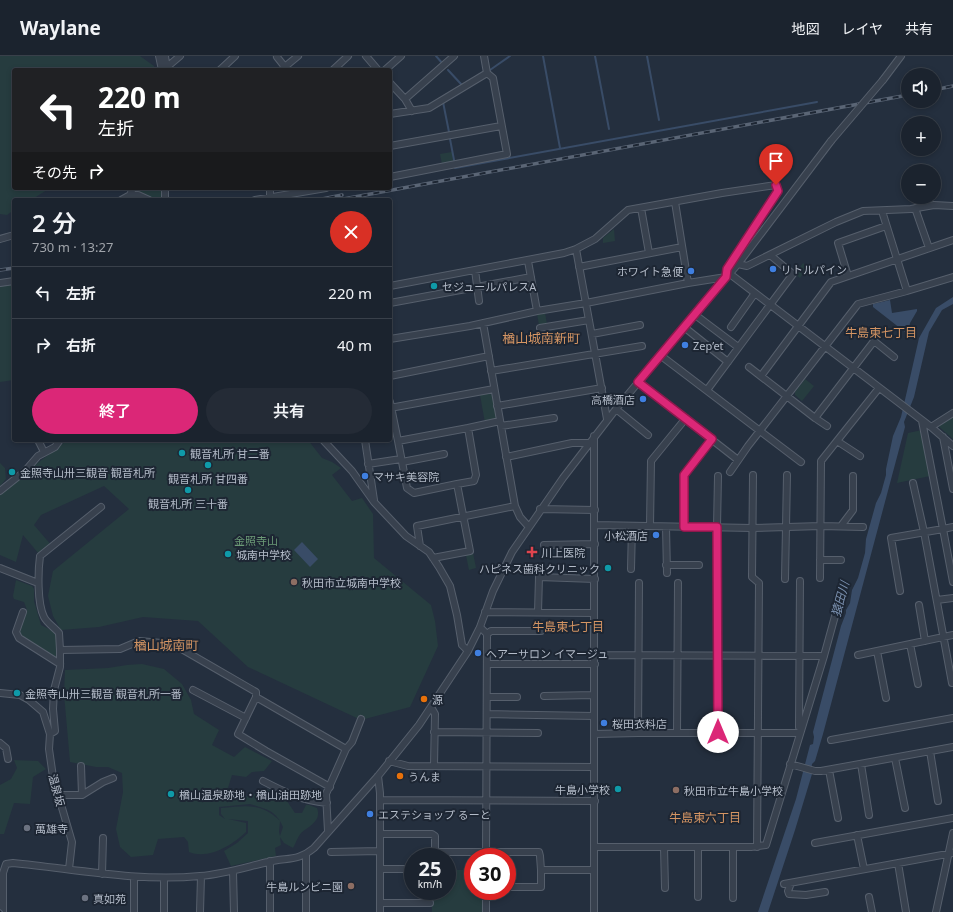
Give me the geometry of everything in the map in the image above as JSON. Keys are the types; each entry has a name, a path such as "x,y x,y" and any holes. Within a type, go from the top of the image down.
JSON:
{"street":[{"path":"159,56 165,68"},
{"path":"165,56 166,68"},
{"path":"167,68 180,56"},
{"path":"335,68 348,56"},
{"path":"366,56 376,68"},
{"path":"387,68 401,56"},
{"path":"405,99 454,56"},
{"path":"392,177 507,154 493,78 487,73 484,56"},
{"path":"3,912 3,863 69,868 102,874 134,877 164,878 201,876 233,871 270,861 300,857 314,848 378,776 419,725 468,650 480,627 492,591 512,552 528,526 589,442 694,314 738,264 831,141 883,80 901,56"},
{"path":"222,68 231,57"},
{"path":"277,57 283,68 295,57"},
{"path":"392,114 429,108 487,73"},
{"path":"392,85 405,99 412,111"},
{"path":"392,146 501,126"},
{"path":"392,286 564,253 576,249 595,239 628,210 776,185 778,191 727,269 728,275"},
{"path":"270,190 270,198 315,190"},
{"path":"130,197 138,195 145,198"},
{"path":"675,202 688,282"},
{"path":"738,264 747,266 851,215 863,211 882,211 934,205 953,206"},
{"path":"641,208 649,253"},
{"path":"915,208 929,248"},
{"path":"882,211 906,291"},
{"path":"848,276 838,243 886,226"},
{"path":"0,239 12,236"},
{"path":"761,376 831,282 953,240"},
{"path":"579,267 682,247"},
{"path":"576,249 607,419"},
{"path":"707,390 793,274 770,255"},
{"path":"528,261 537,311"},
{"path":"475,270 479,301"},
{"path":"392,339 483,323 537,311 586,303 728,275 756,293 799,325 825,347 931,427 953,446"},
{"path":"392,303 531,277"},
{"path":"730,472 858,304 953,277"},
{"path":"0,283 12,281"},
{"path":"731,327 756,293"},
{"path":"694,314 738,348"},
{"path":"540,328 589,320"},
{"path":"483,323 515,506 520,518 528,526"},
{"path":"592,334 640,325"},
{"path":"684,327 728,362"},
{"path":"815,418 874,341 894,357"},
{"path":"491,371 642,346"},
{"path":"660,355 801,462"},
{"path":"392,376 489,356"},
{"path":"749,367 827,426"},
{"path":"638,382 738,460"},
{"path":"497,406 602,388"},
{"path":"820,578 821,461 879,388"},
{"path":"392,406 494,389"},
{"path":"616,409 648,435"},
{"path":"931,427 953,413"},
{"path":"392,415 407,488 414,492 474,481 476,475 468,428"},
{"path":"398,441 468,428 554,418"},
{"path":"650,526 650,462 686,418"},
{"path":"922,421 953,582"},
{"path":"594,436 594,912"},
{"path":"943,438 952,474 953,489"},
{"path":"684,527 684,475 712,439"},
{"path":"837,441 860,456"},
{"path":"39,442 44,452"},
{"path":"0,491 25,471 44,452 51,450 58,442"},
{"path":"325,442 352,471 374,502 406,536 429,552 450,586 462,645 468,650"},
{"path":"365,442 374,502"},
{"path":"506,457 572,443 589,442"},
{"path":"368,464 401,461 444,454"},
{"path":"753,475 752,577 759,583 757,847"},
{"path":"785,579 787,475"},
{"path":"718,476 718,732"},
{"path":"841,526 853,510 853,476"},
{"path":"913,483 924,532 952,683"},
{"path":"433,558 470,551 457,484"},
{"path":"420,546 417,526 464,518 515,506"},
{"path":"0,693 20,695 37,706 43,712 50,734 55,731 53,709 54,690 60,664 60,633 44,618 41,608 38,583 40,556 101,507"},
{"path":"540,509 594,510"},
{"path":"595,525 752,528 786,526 862,527"},
{"path":"631,569 632,526"},
{"path":"666,526 666,572"},
{"path":"900,591 891,538 953,527"},
{"path":"544,545 595,544"},
{"path":"820,560 841,560"},
{"path":"666,565 699,565"},
{"path":"0,568 38,583"},
{"path":"538,612 538,577 595,578"},
{"path":"799,733 800,581"},
{"path":"638,733 639,583"},
{"path":"677,733 678,583"},
{"path":"594,847 757,847 766,845 799,733 824,656 843,587"},
{"path":"937,600 953,598"},
{"path":"919,605 925,641"},
{"path":"23,612 16,632 19,638 60,664"},
{"path":"485,612 594,613"},
{"path":"480,627 487,634 486,848"},
{"path":"487,634 491,631 541,631"},
{"path":"858,655 953,636"},
{"path":"60,650 120,649 139,641 173,644 256,692 256,697 238,734 330,787"},
{"path":"910,644 918,684"},
{"path":"877,651 886,698"},
{"path":"595,655 824,656"},
{"path":"487,664 594,664"},
{"path":"193,690 246,718"},
{"path":"544,696 594,695"},
{"path":"256,697 346,748"},
{"path":"487,697 517,697"},
{"path":"431,707 435,714 434,766"},
{"path":"487,714 594,716"},
{"path":"831,740 953,718"},
{"path":"328,831 326,794 346,748 352,742 362,719"},
{"path":"434,732 538,733"},
{"path":"594,734 718,732 799,733"},
{"name":"温泉坂","path":"50,734 49,749 52,777 72,842 69,868"},
{"path":"0,743 6,748 8,760"},
{"path":"790,764 816,771 829,770 953,747"},
{"path":"930,751 938,801"},
{"path":"895,758 905,808"},
{"path":"389,761 408,766 594,767"},
{"path":"861,764 869,814"},
{"path":"81,766 82,795"},
{"path":"829,770 838,818"},
{"path":"378,776 380,800 380,912"},
{"path":"58,795 82,795 103,782 113,778"},
{"path":"263,781 294,796 310,801 327,803"},
{"path":"380,800 594,802"},
{"path":"815,843 953,818"},
{"path":"936,912 951,853 953,833"},
{"path":"380,834 432,834 435,836 435,848"},
{"path":"857,835 864,869"},
{"path":"102,874 103,838"},
{"path":"664,847 665,888"},
{"path":"698,847 698,897"},
{"path":"733,847 733,898"},
{"path":"331,852 380,851"},
{"path":"516,853 539,852 541,870 540,887 516,887"},
{"path":"784,884 951,853"},
{"path":"306,854 306,912"},
{"path":"270,861 270,912"},
{"path":"898,863 906,912"},
{"path":"380,869 404,869"},
{"path":"541,870 594,870"},
{"path":"233,871 234,912"},
{"path":"200,912 201,876"},
{"path":"134,877 134,912"},
{"path":"164,878 164,912"},
{"path":"791,883 788,891 789,894 806,895 825,892"},
{"path":"869,897 872,912"},
{"path":"486,900 486,912"},
{"path":"380,903 430,903"}],"green space":[{"path":"0,56 140,56 154,66 154,68 12,68 12,190 47,190 34,198 12,198 12,211 7,215 0,214"},
{"path":"452,152 453,162 442,164 440,154"},
{"path":"137,190 163,190 162,198 149,198"},
{"path":"614,229 615,241 603,243 603,238"},
{"path":"803,263 808,267 800,278 795,274"},
{"path":"12,283 12,380 0,382 0,285"},
{"path":"545,313 547,324 539,325 537,314"},
{"path":"805,379 814,386 802,401 795,395 795,392"},
{"path":"489,393 493,396 497,416 494,421 485,423 480,395"},
{"path":"953,416 953,439 937,425"},
{"path":"922,430 930,476 897,483 908,433"},
{"name":"金照寺山","path":"65,442 310,442 322,458 341,468 332,475 352,501 362,498 373,514 374,558 431,605 435,621 438,646 410,707 361,720 248,667 198,621 143,617 99,627 61,630 53,616 48,596 53,571 129,509 104,486 41,515 34,525 52,546 39,554 23,535 16,562 0,555 0,492"},
{"path":"0,463 5,468 6,479 0,486"},
{"path":"473,553 476,568 469,570 466,555"},
{"path":"16,580 32,586 34,589 34,601 41,625 55,632 56,635 57,658 54,659 20,635 21,625 27,610 24,602 14,599 13,596"},
{"path":"142,664 164,669 182,684 191,700 194,714 219,730 212,745 234,757 245,747 272,761 264,771 252,772 246,777 232,775 227,791 237,799 259,793 263,788 273,791 276,797 287,801 295,813 302,813 306,805 317,808 318,816 316,820 301,833 293,848 284,843 280,837 281,845 275,848 276,856 231,866 224,851 237,843 248,833 248,821 228,819 246,823 246,832 234,842 212,853 197,854 189,852 188,842 184,837 158,839 153,855 131,857 120,847 116,829 123,792 122,773 108,767 96,767 70,762 64,694 65,670 108,668","holes":["250,804 270,811 280,821 273,815 259,808 245,806 221,808 221,814 225,819 219,815 219,807","280,821 283,827 280,836 279,832"]},
{"path":"14,760 38,761 46,769 33,777 30,804 14,803 4,834 0,834 0,785 11,779 17,768"},
{"path":"456,870 464,870 464,900 482,900 482,912 432,912 432,900 456,900"}],"water":[{"path":"953,297 953,304 942,310 929,332 914,397 904,422 905,427 823,734 815,761 812,764 812,774 768,912 758,912 796,799 810,745 813,744 813,732 841,626 850,603 852,590 858,578 865,553 866,539 886,475 893,436 901,417 919,338 936,308"},
{"path":"890,300 892,313 917,309 910,323 909,329 905,332 873,307 873,304"},
{"path":"302,542 318,559 310,567 294,550"}],"waterway":[{"path":"436,56 443,64"},
{"path":"490,70 510,56"},
{"path":"543,56 560,148"},
{"path":"595,56 609,129"},
{"path":"647,56 659,120"},
{"path":"448,70 461,84"},
{"path":"443,102 449,132"},
{"path":"455,168 817,102"},
{"path":"450,139 454,160"}],"railway":[{"path":"941,89 953,86"},
{"path":"349,198 901,96"},
{"path":"327,198 342,195"},
{"path":"0,270 12,268"}],"place":[{"name":"リトルパイン","path":"773,269"},
{"name":"ホワイト急便","path":"691,271"},
{"name":"セジュールパレスA","path":"434,286"},
{"name":"Zep’et","path":"685,345"},
{"name":"高橋酒店","path":"643,399"},
{"name":"観音札所 甘二番","path":"182,453"},
{"name":"観音札所 甘四番","path":"208,465"},
{"name":"金照寺山卅三観音 観音札所","path":"12,472"},
{"name":"マサキ美容院","path":"365,476"},
{"name":"観音札所 三十番","path":"188,490"},
{"name":"小松酒店","path":"656,535"},
{"name":"川上医院","path":"532,552"},
{"name":"城南中学校","path":"228,554"},
{"name":"ハピネス歯科クリニック","path":"608,568"},
{"name":"秋田市立城南中学校","path":"294,582"},
{"name":"ヘアーサロン イマージュ","path":"478,653"},
{"name":"金照寺山卅三観音 観音札所一番","path":"17,693"},
{"name":"源","path":"424,699"},
{"name":"桜田衣料店","path":"604,723"},
{"name":"うんま","path":"400,776"},
{"name":"牛島小学校","path":"618,789"},
{"name":"秋田市立牛島小学校","path":"676,790"},
{"name":"楢山温泉跡地・楢山油田跡地","path":"171,794"},
{"name":"エステショップ るーと","path":"370,814"},
{"name":"萬雄寺","path":"27,828"},
{"name":"牛島ルンビニ園","path":"351,886"},
{"name":"真如苑","path":"85,898"}],"district":[{"name":"牛島東七丁目","path":"881,332"},
{"name":"楢山城南新町","path":"541,338"},
{"name":"牛島東七丁目","path":"568,626"},
{"name":"楢山城南町","path":"166,645"},
{"name":"牛島東六丁目","path":"705,817"}],"route":[{"path":"718,732 717,527 684,527 684,475 712,439 638,382 726,277 727,269 778,191 776,185"}],"water label":[{"name":"猿田川","path":"840,599"}]}
